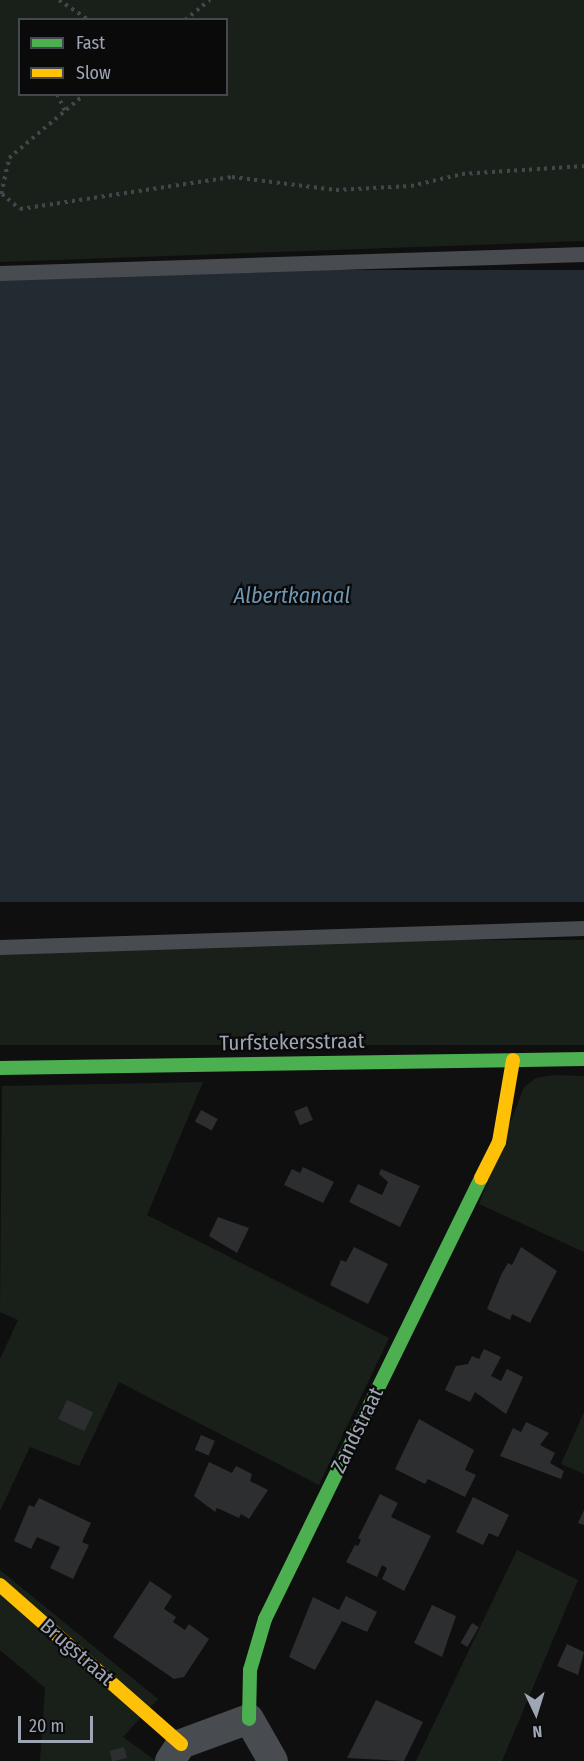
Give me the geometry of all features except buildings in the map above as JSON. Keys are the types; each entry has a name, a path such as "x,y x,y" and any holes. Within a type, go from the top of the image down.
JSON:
{"street":[{"name":"Turfstekersstraat","path":"0,1068 584,1059"},
{"name":"Zandstraat","path":"249,1719 250,1670 265,1619 499,1142 513,1060"},
{"name":"Brugstraat","path":"0,1585 176,1752"},
{"path":"176,1752 249,1719 273,1761"}],"lane":[{"path":"0,273 584,254"},
{"path":"0,947 584,928"}],"path":[{"path":"59,0 86,18"},
{"path":"188,18 210,0"},
{"path":"58,96 65,111"},
{"path":"83,96 9,158 1,194 20,209 232,177 336,190 411,186 462,174 584,165"}],"shaded area":[{"path":"0,0 584,0 584,241 0,262"},
{"path":"0,940 584,940 584,1045 0,1045"},
{"path":"554,1075 584,1076 584,1252 479,1204 524,1087 536,1078"},
{"path":"203,1082 147,1215 389,1338 319,1485 119,1382 79,1466 30,1447 0,1511 0,1359 18,1320 0,1312 2,1086"},
{"path":"584,1412 584,1474 561,1464"},
{"path":"517,1550 578,1580 502,1761 416,1761"},
{"path":"0,1570 158,1699 123,1737 156,1761 40,1761 45,1688 0,1650"}],"water":[{"name":"Albertkanaal","path":"0,270 584,270 584,902 0,902"}],"traffic: fast":[{"path":"0,1068 584,1059"},
{"path":"249,1719 250,1670 265,1619 481,1178"}],"traffic: slow":[{"path":"481,1178 499,1142 513,1060"},
{"path":"0,1585 181,1744"}]}
